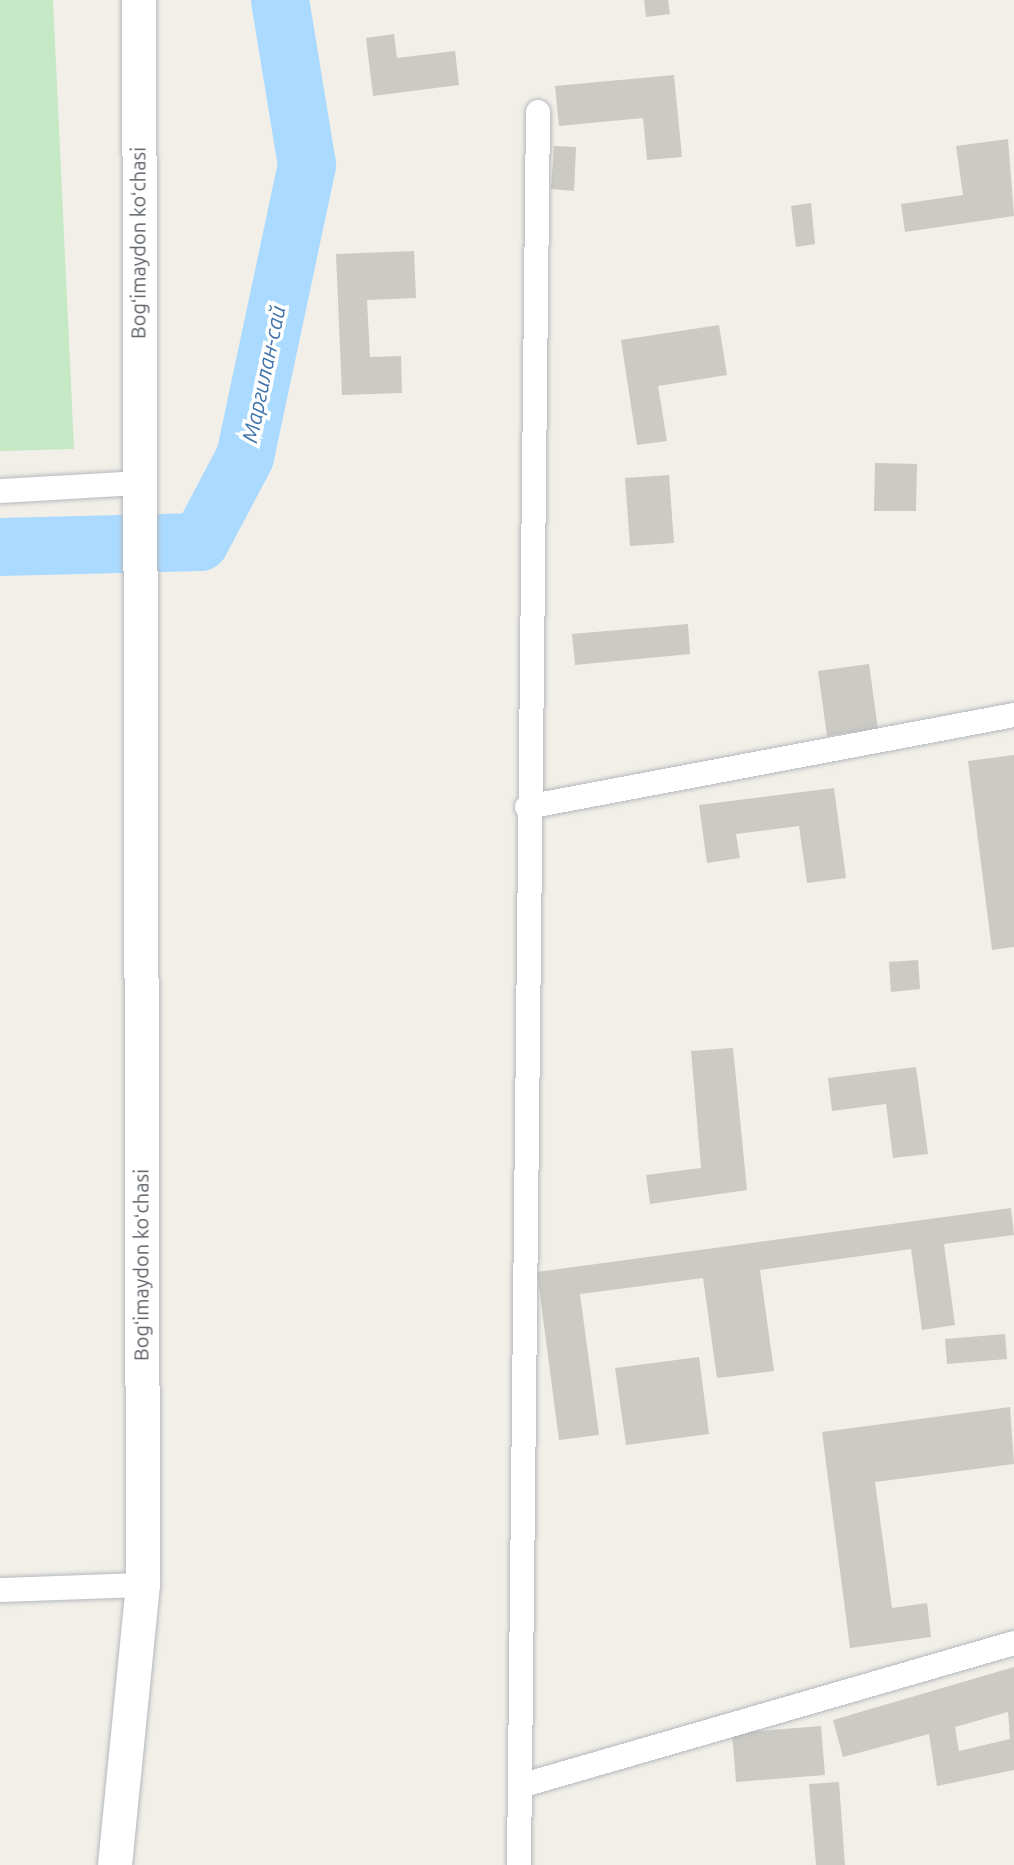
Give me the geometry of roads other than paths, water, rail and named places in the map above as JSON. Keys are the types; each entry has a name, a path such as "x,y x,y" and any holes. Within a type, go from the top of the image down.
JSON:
{"main road":[{"name":"Bogʻimaydon koʻchasi","path":"115,1865 143,1585 138,663 139,0"}],"street":[{"path":"519,1865 527,807 538,112"},
{"path":"0,491 138,484"},
{"path":"527,807 1014,715"},
{"path":"0,1590 143,1585"},
{"path":"520,1786 1014,1643"}],"waterway":[{"name":"Маргилан-сай","path":"0,547 200,542 245,457 307,165 280,0"}]}
